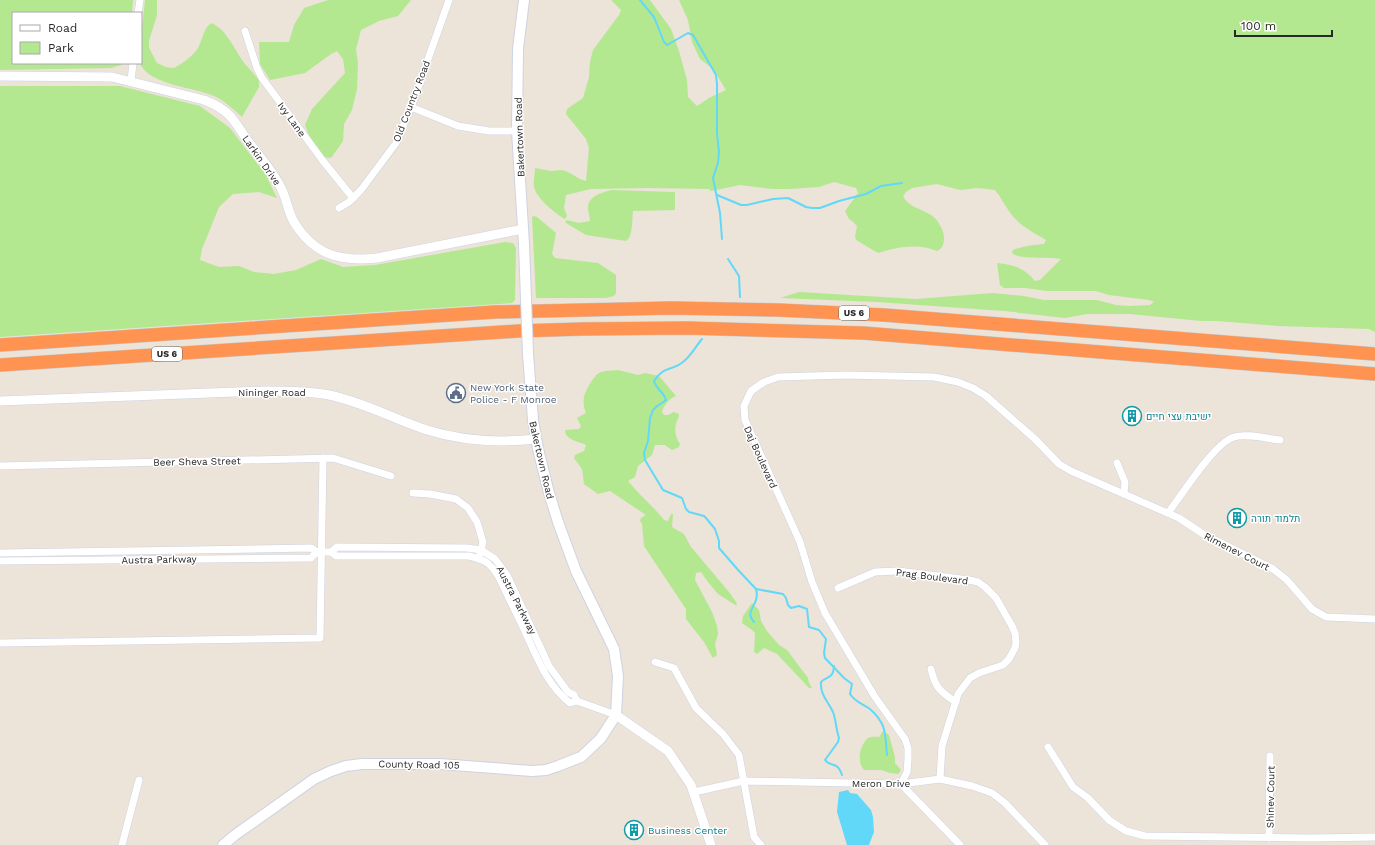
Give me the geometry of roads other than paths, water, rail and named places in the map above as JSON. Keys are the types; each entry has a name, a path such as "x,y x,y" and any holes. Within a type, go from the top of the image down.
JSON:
{"highway":[{"name":"US 6","path":"0,345 502,312 671,308 785,310 891,315 1375,354"},
{"name":"US 6","path":"0,365 505,332 582,329 687,328 877,334 1375,374"}],"main road":[{"name":"Bakertown Road","path":"524,0 518,49 517,131 531,409 536,439 551,501 566,548 584,589 614,649 618,676 616,715"},
{"name":"County Road 105","path":"223,845 235,834 289,796 331,771 346,766 362,764 411,763 464,765 532,771 546,770 581,757 601,738 616,715"}],"street":[{"path":"138,12 140,0"},
{"name":"Old Country Road","path":"339,208 354,198 396,143 411,107 449,0"},
{"name":"Ivy Lane","path":"245,31 257,68 262,78 337,179 354,198"},
{"path":"130,81 133,64"},
{"name":"Larkin Drive","path":"0,76 112,77 204,100 217,105 229,116 276,178 283,191 294,221 304,236 317,247 330,255 357,260 376,258 523,229"},
{"path":"411,107 458,126 489,131 517,131"},
{"name":"Daj Boulevard","path":"901,784 907,772 908,748 905,739 875,697 825,613 812,582 800,542 745,420 744,406 751,390 764,382 778,377 806,375 934,377 958,382 973,388 986,396 1036,440 1059,464 1071,471 1124,494"},
{"name":"Nininger Road","path":"0,401 265,391 306,392 329,395 354,401 425,429 449,436 493,441 536,439"},
{"path":"1168,513 1215,450 1225,441 1235,436 1280,440"},
{"path":"0,643 320,638 319,552 323,458"},
{"name":"Beer Sheva Street","path":"0,466 333,458 391,476"},
{"path":"1117,463 1126,482 1124,494"},
{"path":"413,493 430,494 456,499 468,508 477,522 484,542 479,558"},
{"name":"Rimenev Court","path":"1124,494 1179,518 1203,534 1273,570 1287,580 1312,608 1326,617 1375,619"},
{"name":"Austra Parkway","path":"0,553 311,548 319,552 331,552 336,548 467,548 481,550 499,563 507,575 549,666 568,692 574,695 577,701"},
{"name":"Austra Parkway","path":"0,561 311,558 319,552"},
{"name":"Austra Parkway","path":"331,552 336,556 469,556 485,560 499,577 543,671 562,697 570,703 577,701 616,715"},
{"name":"Prag Boulevard","path":"838,588 875,572 898,571 969,580 978,582 991,592 1003,609 1015,633 1015,648 1009,659 1003,665 979,673 970,678 958,694 942,746 940,779"},
{"path":"656,662 674,668 696,708 723,734 739,755 754,836 761,845"},
{"path":"931,669 934,683 938,689 956,702"},
{"path":"616,715 668,751 684,773 694,792 711,845"},
{"path":"1048,747 1073,788 1088,798 1109,820 1126,831 1150,837 1375,838"},
{"name":"Shinev Court","path":"1269,838 1270,756"},
{"name":"Meron Drive","path":"694,792 744,781 901,784 940,779 972,786 992,794 1005,803 1045,845"},
{"path":"122,845 139,780"},
{"path":"901,784 960,845"}],"water":[{"path":"848,790 850,793 857,794 871,810 874,832 869,845 847,845 837,812 839,792"}],"waterway":[{"path":"640,0 654,17 664,42 667,45 688,33 693,35 716,75 717,133 719,152 718,163 713,178 720,213 722,239"},
{"path":"717,195 741,205 773,199 788,198 806,207 820,208 866,194 881,186 902,183"},
{"path":"728,259 739,276 740,297"},
{"path":"702,339 686,360 679,365 664,371 657,376 654,381 666,400 653,410 650,418 648,441 644,453 645,460 663,490 682,498 686,509 689,512 704,516 706,518 715,529 719,541 719,548 756,589 783,594 791,608 799,606 807,609 809,627 819,630 826,639 824,653 825,658 844,678 852,684 850,694 852,697 870,709 880,720 884,730 887,755"},
{"path":"754,622 750,614 757,595 756,589"},
{"path":"834,666 832,675 821,682 821,687 823,694 833,712 839,738 838,742 825,760 829,764 838,767 842,775"}],"place":[{"name":"New York State Police - F Monroe","path":"456,393"},
{"name":"ישיבת עצי חיים","path":"1132,416"},
{"name":"תלמוד תורה","path":"1237,518"},
{"name":"Business Center","path":"634,830"}]}
